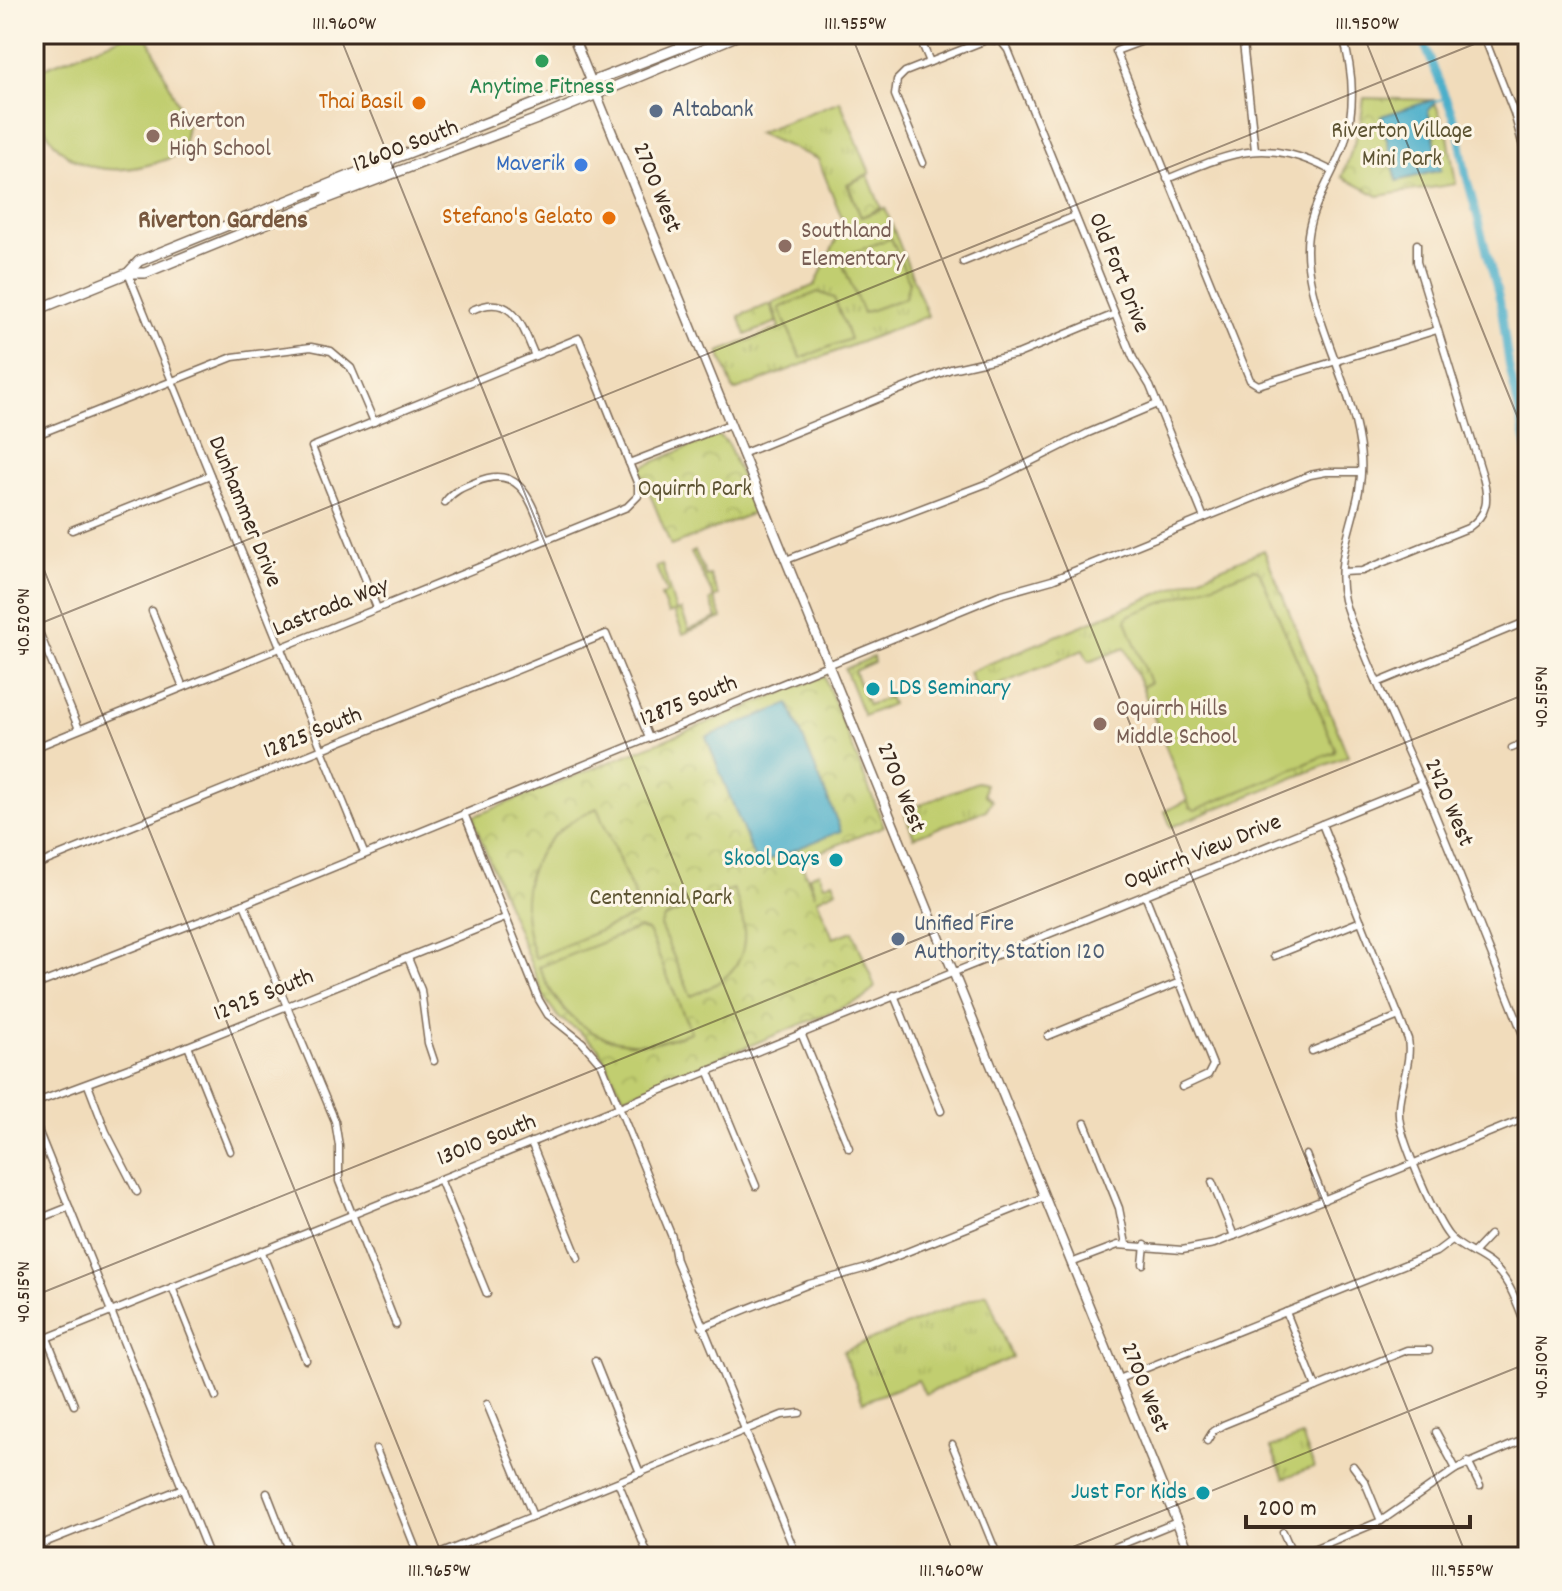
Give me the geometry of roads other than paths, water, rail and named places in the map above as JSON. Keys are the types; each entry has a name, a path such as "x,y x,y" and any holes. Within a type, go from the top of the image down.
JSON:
{"main road":[{"name":"2700 West","path":"572,34 1191,1557"},
{"name":"12600 South","path":"128,273 139,261 715,34"},
{"name":"12600 South","path":"34,311 128,273 145,273 741,34"},
{"path":"323,200 328,192 387,169 391,160"}],"street":[{"path":"918,34 930,62 905,72 897,80 895,95 923,163"},
{"path":"1242,34 1255,150"},
{"name":"2420 West","path":"1342,34 1351,68 1353,97 1345,142 1313,211 1307,252 1311,281 1357,432 1361,472 1359,496 1342,556 1346,608 1528,1047"},
{"path":"1483,34 1514,113 1528,165"},
{"name":"Old Fort Drive","path":"930,62 986,40 1001,41 1008,50 1133,358 1146,379 1204,518"},
{"path":"1140,42 1116,51 1247,376 1258,385 1437,330"},
{"path":"1167,179 1232,154 1255,150 1295,154 1332,171"},
{"path":"963,262 1075,216"},
{"path":"1342,572 1362,571 1468,528 1481,516 1487,504 1487,490 1417,262 1417,244"},
{"name":"Dunhammer Drive","path":"128,273 364,853"},
{"path":"472,310 490,304 509,309 521,324 535,356"},
{"path":"742,454 951,369 1007,358 1115,314"},
{"path":"377,608 312,447 579,338 629,463 730,424"},
{"path":"34,436 233,357 321,348 339,356 351,368 374,422"},
{"path":"786,560 988,483 1096,429 1157,404"},
{"name":"Lastrada Way","path":"34,748 627,507 638,496 638,485 629,463"},
{"name":"12875 South","path":"37,985 244,904 999,595 1043,583 1318,473 1361,472"},
{"path":"72,530 210,475"},
{"path":"445,502 459,489 483,479 502,476 511,479 525,492 546,540"},
{"path":"152,611 183,687"},
{"path":"34,620 79,729"},
{"path":"1377,683 1526,626"},
{"name":"12825 South","path":"34,866 606,634 649,738"},
{"path":"1512,748 1528,741"},
{"name":"Oquirrh View Drive","path":"953,973 1421,784"},
{"path":"464,813 505,918 548,1015 582,1042 602,1065 672,1237 676,1260 702,1327 797,1557"},
{"path":"1322,824 1408,1039 1409,1053 1399,1121 1415,1163 1439,1222 1452,1240 1490,1263 1504,1277 1528,1331"},
{"path":"1145,895 1212,1059 1213,1065 1208,1075 1182,1087"},
{"path":"244,904 335,1121 339,1181 396,1325"},
{"name":"12925 South","path":"34,1103 188,1046 505,918"},
{"path":"1274,956 1361,921"},
{"path":"408,958 421,990 428,1043 434,1061"},
{"path":"34,968 37,985"},
{"name":"13010 South","path":"34,1343 953,973"},
{"path":"1048,1036 1180,982"},
{"path":"894,995 941,1111"},
{"path":"1312,1051 1399,1016"},
{"path":"801,1033 849,1148"},
{"path":"188,1046 230,1151"},
{"path":"708,1070 756,1186"},
{"path":"88,1085 106,1132 137,1192"},
{"path":"1071,1263 1126,1244 1190,1249 1234,1236 1528,1117"},
{"path":"34,1120 210,1557"},
{"path":"1085,1123 1119,1208 1126,1244"},
{"path":"531,1142 578,1258"},
{"path":"1306,1155 1324,1200"},
{"path":"440,1179 487,1294"},
{"path":"1212,1182 1234,1236"},
{"path":"702,1327 809,1284 867,1268 1044,1197"},
{"path":"34,1221 69,1207"},
{"path":"1473,1253 1490,1235"},
{"path":"1119,1379 1436,1252 1452,1240"},
{"path":"1143,1264 1145,1245"},
{"path":"261,1250 306,1360"},
{"path":"172,1287 216,1397"},
{"path":"1286,1312 1316,1387"},
{"path":"47,1338 74,1405"},
{"path":"1207,1441 1213,1431 1223,1425 1407,1350 1429,1350"},
{"path":"595,1361 640,1473"},
{"path":"487,1404 533,1516"},
{"path":"432,1557 782,1415 800,1413"},
{"path":"1436,1432 1456,1469"},
{"path":"1283,1532 1294,1557 1381,1521 1468,1462 1528,1438"},
{"path":"952,1444 998,1557"},
{"path":"376,1449 419,1557"},
{"path":"1468,1462 1480,1486"},
{"path":"1353,1466 1365,1482 1381,1521"},
{"path":"618,1482 649,1557"},
{"path":"44,1543 183,1488"},
{"path":"267,1493 292,1557"},
{"path":"1091,1557 1177,1522"}],"water":[{"path":"1433,100 1435,104 1428,110 1441,170 1397,181 1381,116"},
{"path":"789,704 841,831 757,865 706,737"}],"waterway":[{"path":"1420,34 1457,125 1466,175 1500,301 1509,366 1528,453"},
{"path":"1434,102 1445,98"}],"place":[{"name":"Anytime Fitness","path":"542,61"},
{"name":"Thai Basil","path":"419,103"},
{"name":"Altabank","path":"656,111"},
{"name":"Riverton High School","path":"153,136"},
{"name":"Maverik","path":"581,165"},
{"name":"Stefano's Gelato","path":"609,218"},
{"name":"Southland Elementary","path":"785,246"},
{"name":"LDS Seminary","path":"873,689"},
{"name":"Oquirrh Hills Middle School","path":"1100,724"},
{"name":"Skool Days","path":"836,860"},
{"name":"Unified Fire Authority Station 120","path":"898,939"},
{"name":"Just For Kids","path":"1203,1493"}],"district":[{"name":"Riverton Gardens","path":"223,221"}],"park label":[{"name":"Riverton Village Mini Park","path":"1402,146"},
{"name":"Oquirrh Park","path":"695,490"},
{"name":"Centennial Park","path":"661,899"}]}
